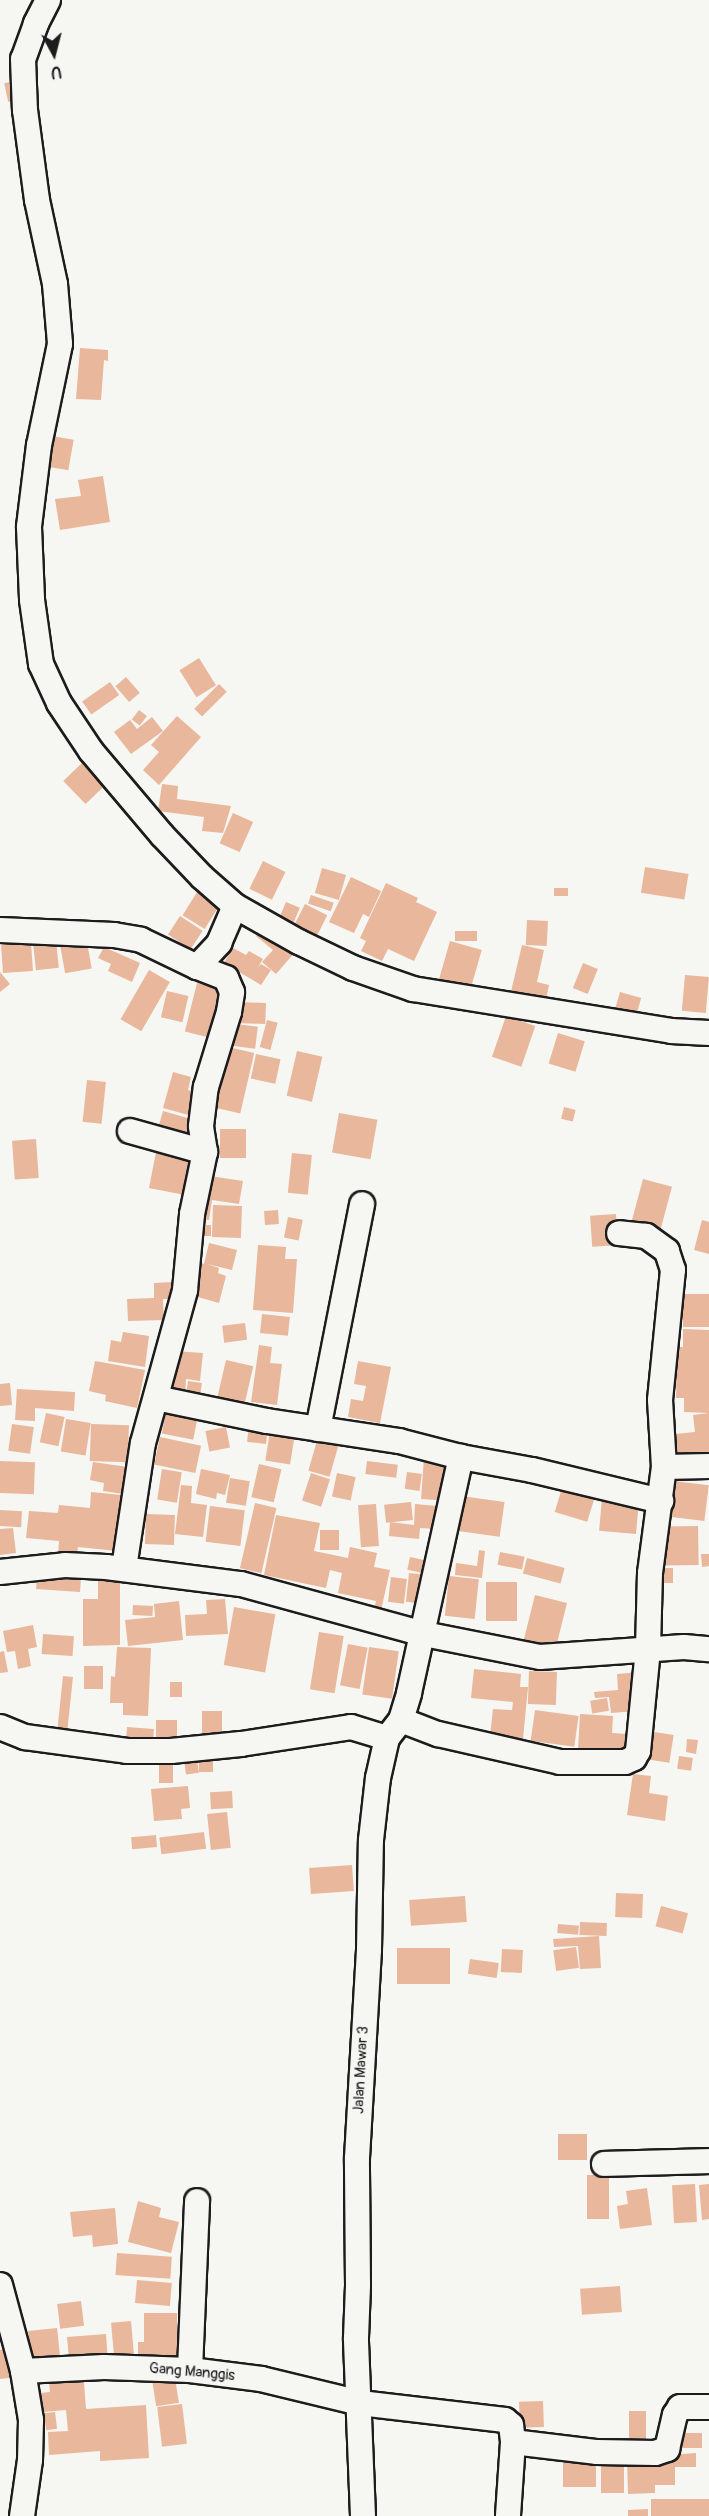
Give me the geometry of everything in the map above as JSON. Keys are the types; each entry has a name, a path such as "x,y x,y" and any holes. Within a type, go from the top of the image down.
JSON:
{"street":[{"path":"48,0 23,59 28,133 59,318 57,366 48,393 40,435 29,527 32,600 41,664 59,703 91,751 162,835 202,877 235,906 352,968 413,989 671,1031 709,1033"},
{"path":"197,968 219,943 235,906"},
{"path":"0,930 114,935 141,940 197,968 226,978 232,992 229,1012 206,1087 201,1126 205,1152 192,1214 185,1290 143,1443 124,1568"},
{"path":"130,1131 205,1152"},
{"path":"318,1429 362,1204"},
{"path":"0,1727 25,1737 127,1751 171,1751 240,1744 351,1727 438,1734 560,1762 625,1762 634,1758 638,1751 648,1649 650,1573 664,1467 660,1400 673,1270 667,1251 646,1236 619,1233"},
{"path":"156,1398 318,1429 399,1441 661,1501"},
{"name":"Jalan Mawar 3","path":"363,2516 356,2338 358,2127 369,1950 370,1840 378,1778 424,1634 461,1457"},
{"path":"664,1467 709,1466"},
{"path":"0,1572 65,1566 124,1568 241,1584 424,1634 540,1657 648,1649 709,1649"},
{"path":"604,2163 709,2161"},
{"path":"190,2370 197,2201"},
{"path":"0,2285 22,2371 31,2420 30,2460 22,2516"},
{"name":"Gang Manggis","path":"22,2371 104,2367 190,2370 261,2379 360,2403 506,2420 511,2425 513,2442"},
{"path":"508,2516 513,2442 597,2452 656,2453 667,2449 675,2415 680,2407 709,2407"}],"building":[{"path":"15,81 19,100 8,102 4,83"},
{"path":"80,348 108,350 108,361 104,360 101,400 76,399"},
{"path":"52,436 74,440 68,470 47,467"},
{"path":"103,476 110,522 60,530 55,499 81,496 78,480"},
{"path":"199,658 216,685 196,697 179,670"},
{"path":"126,677 140,693 129,702 115,686"},
{"path":"110,682 119,695 91,715 82,702"},
{"path":"219,684 227,692 202,717 194,709"},
{"path":"139,710 147,716 140,726 132,720"},
{"path":"177,716 201,737 159,785 143,770 159,752 151,745"},
{"path":"152,717 163,731 131,754 114,732 130,720 137,729"},
{"path":"82,763 104,786 86,804 63,781"},
{"path":"162,784 178,786 177,799 231,806 223,833 202,831 204,817 158,811"},
{"path":"233,813 253,822 240,852 220,843"},
{"path":"263,861 285,872 272,900 249,889"},
{"path":"645,867 688,874 684,900 641,893"},
{"path":"322,868 346,875 339,900 315,893"},
{"path":"351,877 381,891 369,917 363,914 354,933 329,922"},
{"path":"386,883 418,898 416,902 437,912 414,961 388,949 382,961 361,951 366,941 360,938"},
{"path":"554,888 568,888 568,896 554,896"},
{"path":"199,889 221,903 205,929 183,915"},
{"path":"311,895 334,903 331,911 308,904"},
{"path":"286,902 300,908 293,924 279,919"},
{"path":"305,904 327,915 314,941 292,930"},
{"path":"180,916 203,931 191,949 168,934"},
{"path":"527,920 548,921 547,946 526,945"},
{"path":"264,925 295,952 276,974 262,962 273,950 256,936"},
{"path":"455,931 477,931 477,941 455,941"},
{"path":"56,941 59,968 36,970 33,943"},
{"path":"450,941 482,950 471,989 439,979"},
{"path":"87,942 92,969 65,973 60,947"},
{"path":"31,943 33,971 3,973 1,945"},
{"path":"522,945 544,950 537,982 549,985 545,1004 510,996"},
{"path":"104,947 140,963 132,982 108,971 111,964 98,958"},
{"path":"233,948 246,955 249,951 263,959 258,967 261,964 271,970 261,985 224,963"},
{"path":"583,963 598,969 588,994 573,988"},
{"path":"149,970 170,982 141,1031 121,1019"},
{"path":"0,972 10,984 0,992"},
{"path":"685,975 709,977 706,1013 682,1011"},
{"path":"197,983 226,990 214,1039 185,1032"},
{"path":"167,991 188,996 182,1022 161,1017"},
{"path":"620,992 641,998 636,1014 615,1008"},
{"path":"237,1002 266,1003 265,1024 236,1023"},
{"path":"506,1016 535,1026 521,1067 492,1057"},
{"path":"267,1020 278,1023 270,1050 260,1047"},
{"path":"235,1024 258,1027 255,1049 232,1046"},
{"path":"558,1033 585,1041 575,1072 549,1064"},
{"path":"224,1046 254,1053 240,1113 210,1106"},
{"path":"297,1051 322,1057 312,1102 287,1096"},
{"path":"256,1054 280,1059 275,1084 251,1078"},
{"path":"173,1072 191,1077 188,1090 199,1093 192,1116 163,1108"},
{"path":"87,1080 106,1082 102,1124 83,1122"},
{"path":"564,1107 576,1110 573,1122 561,1119"},
{"path":"163,1111 199,1121 191,1146 156,1136"},
{"path":"339,1113 377,1120 370,1159 332,1152"},
{"path":"220,1129 246,1129 246,1158 220,1158"},
{"path":"36,1139 39,1178 15,1180 12,1141"},
{"path":"157,1147 202,1157 185,1195 149,1188"},
{"path":"292,1153 312,1155 308,1195 288,1193"},
{"path":"210,1176 243,1181 239,1204 212,1200 209,1220 196,1218"},
{"path":"643,1179 672,1187 660,1231 631,1223"},
{"path":"213,1205 242,1206 241,1238 212,1237"},
{"path":"278,1210 279,1224 265,1225 264,1211"},
{"path":"616,1214 618,1245 592,1247 590,1216"},
{"path":"288,1217 303,1220 299,1240 284,1238"},
{"path":"702,1220 709,1222 709,1254 694,1250"},
{"path":"196,1225 211,1225 211,1236 196,1236"},
{"path":"209,1243 237,1250 232,1270 207,1264 219,1268 218,1273 226,1276 219,1303 187,1294 196,1262 204,1264"},
{"path":"258,1245 286,1247 285,1259 297,1259 293,1313 253,1310"},
{"path":"173,1282 174,1299 163,1299 164,1320 128,1321 127,1299 154,1298 154,1283"},
{"path":"683,1294 709,1294 709,1327 683,1327"},
{"path":"262,1314 290,1317 288,1336 260,1333"},
{"path":"245,1323 247,1340 224,1343 222,1326"},
{"path":"683,1329 709,1330 709,1413 684,1412 684,1398 676,1398 677,1347 683,1347"},
{"path":"123,1332 149,1336 145,1367 108,1361 111,1340 121,1342"},
{"path":"259,1345 272,1347 270,1363 282,1364 277,1405 251,1402"},
{"path":"174,1351 203,1353 200,1381 186,1379 185,1397 171,1395"},
{"path":"226,1360 253,1366 245,1404 217,1398"},
{"path":"95,1361 145,1370 137,1408 105,1401 106,1395 89,1391"},
{"path":"358,1361 391,1367 380,1423 348,1417 351,1399 363,1401 366,1386 354,1384"},
{"path":"188,1381 202,1383 200,1399 186,1397"},
{"path":"10,1383 12,1405 0,1406 0,1384"},
{"path":"17,1389 75,1392 74,1411 35,1408 35,1421 15,1420"},
{"path":"166,1412 197,1418 193,1440 162,1434"},
{"path":"46,1413 65,1417 58,1446 40,1442"},
{"path":"709,1413 709,1456 678,1459 675,1434 695,1432 693,1415"},
{"path":"66,1419 91,1423 86,1456 61,1452"},
{"path":"12,1424 34,1427 30,1454 8,1451"},
{"path":"91,1424 129,1425 128,1462 90,1461"},
{"path":"249,1424 268,1426 266,1444 247,1442"},
{"path":"271,1425 296,1429 290,1464 265,1461"},
{"path":"226,1427 230,1448 209,1452 205,1431"},
{"path":"160,1437 201,1446 195,1473 154,1464"},
{"path":"318,1437 339,1443 330,1477 308,1471"},
{"path":"424,1457 453,1459 450,1501 421,1499"},
{"path":"0,1461 35,1462 34,1494 0,1493"},
{"path":"367,1461 398,1465 396,1478 365,1474"},
{"path":"93,1462 135,1468 130,1495 103,1491 104,1483 90,1480"},
{"path":"259,1464 281,1469 274,1502 251,1497"},
{"path":"162,1469 182,1472 177,1503 157,1500"},
{"path":"201,1469 230,1475 225,1495 217,1493 216,1499 196,1494"},
{"path":"407,1472 422,1474 419,1491 405,1489"},
{"path":"311,1473 330,1479 321,1507 302,1501"},
{"path":"337,1473 356,1477 351,1500 332,1496"},
{"path":"230,1478 250,1481 246,1506 226,1503"},
{"path":"674,1481 709,1485 704,1521 670,1517"},
{"path":"181,1485 192,1486 191,1503 207,1505 203,1537 175,1534"},
{"path":"562,1488 595,1498 587,1522 555,1512"},
{"path":"91,1492 122,1495 117,1551 78,1547 76,1558 58,1556 59,1541 26,1538 29,1511 58,1513 59,1505 90,1508"},
{"path":"454,1495 505,1502 500,1537 449,1530"},
{"path":"602,1498 639,1501 636,1534 599,1531"},
{"path":"411,1502 413,1520 386,1523 384,1505"},
{"path":"255,1503 276,1508 261,1573 240,1568"},
{"path":"376,1504 379,1546 361,1547 358,1505"},
{"path":"415,1504 437,1506 435,1529 420,1528 419,1539 389,1536 390,1522 414,1525"},
{"path":"210,1506 245,1510 240,1546 206,1542"},
{"path":"0,1510 22,1511 21,1527 0,1526"},
{"path":"146,1514 175,1515 174,1545 145,1544"},
{"path":"276,1515 320,1523 314,1551 348,1558 350,1547 377,1553 374,1567 390,1570 380,1615 373,1614 376,1601 338,1593 342,1573 330,1570 326,1588 264,1575"},
{"path":"698,1526 699,1565 665,1566 664,1527"},
{"path":"13,1528 16,1553 0,1555 0,1529"},
{"path":"320,1530 339,1530 339,1550 320,1550"},
{"path":"479,1550 485,1551 482,1578 455,1575 456,1563 477,1566"},
{"path":"500,1552 525,1557 522,1570 498,1565"},
{"path":"701,1554 709,1554 709,1566 702,1567"},
{"path":"410,1557 433,1562 431,1575 407,1570"},
{"path":"527,1558 565,1568 561,1584 523,1573"},
{"path":"654,1568 673,1568 673,1583 654,1583"},
{"path":"409,1573 427,1575 424,1604 406,1602"},
{"path":"37,1576 81,1579 80,1592 36,1589"},
{"path":"449,1576 479,1579 475,1619 445,1616"},
{"path":"391,1577 407,1579 404,1604 388,1602"},
{"path":"120,1580 120,1645 83,1646 83,1599 98,1599 98,1581"},
{"path":"486,1582 517,1582 517,1621 486,1621"},
{"path":"535,1595 567,1603 555,1651 523,1643"},
{"path":"225,1599 228,1634 186,1636 185,1615 207,1614 206,1600"},
{"path":"179,1601 183,1640 128,1646 125,1620 155,1617 154,1604"},
{"path":"133,1605 153,1606 152,1616 132,1615"},
{"path":"234,1607 275,1614 265,1672 224,1665"},
{"path":"33,1625 37,1647 28,1649 31,1666 18,1669 15,1651 7,1652 3,1631"},
{"path":"319,1632 344,1636 335,1693 310,1689"},
{"path":"43,1634 74,1636 73,1656 42,1654"},
{"path":"348,1644 368,1648 360,1689 340,1685"},
{"path":"117,1647 151,1648 148,1716 123,1715 123,1703 110,1703 111,1676 115,1677"},
{"path":"369,1647 399,1651 392,1699 362,1695"},
{"path":"4,1651 8,1672 0,1673 0,1652"},
{"path":"84,1666 103,1666 103,1689 84,1689"},
{"path":"474,1669 521,1674 520,1687 528,1687 523,1739 490,1736 493,1709 512,1710 513,1702 471,1698"},
{"path":"529,1671 557,1672 556,1705 528,1704"},
{"path":"640,1672 637,1711 611,1713 609,1697 595,1698 594,1692 618,1690 617,1674"},
{"path":"63,1676 73,1677 66,1739 57,1738"},
{"path":"170,1682 182,1682 182,1697 170,1697"},
{"path":"607,1698 609,1711 592,1713 590,1701"},
{"path":"535,1710 579,1716 574,1747 531,1741"},
{"path":"202,1711 222,1711 222,1736 202,1736"},
{"path":"580,1714 613,1716 612,1733 627,1734 626,1753 578,1750"},
{"path":"156,1720 177,1720 177,1749 156,1749"},
{"path":"127,1727 154,1729 152,1751 125,1749"},
{"path":"648,1731 674,1735 669,1763 644,1759"},
{"path":"687,1739 698,1740 696,1754 686,1752"},
{"path":"196,1752 199,1773 186,1775 183,1754"},
{"path":"679,1756 693,1758 691,1771 677,1769"},
{"path":"199,1759 213,1759 213,1772 199,1772"},
{"path":"159,1764 173,1764 173,1783 159,1783"},
{"path":"633,1774 651,1776 649,1793 668,1796 665,1821 627,1815"},
{"path":"188,1786 190,1808 181,1809 182,1819 154,1821 151,1789"},
{"path":"232,1791 233,1808 211,1809 210,1792"},
{"path":"227,1812 231,1848 211,1850 207,1814"},
{"path":"204,1832 206,1849 161,1854 159,1837"},
{"path":"156,1835 157,1847 132,1849 131,1837"},
{"path":"352,1865 354,1891 311,1894 309,1868"},
{"path":"616,1893 643,1894 642,1918 615,1917"},
{"path":"465,1896 467,1922 411,1926 409,1900"},
{"path":"661,1906 688,1913 683,1934 656,1926"},
{"path":"580,1922 607,1923 607,1936 580,1935"},
{"path":"558,1924 579,1926 578,1935 557,1933"},
{"path":"599,1936 601,1968 580,1969 578,1946 554,1947 553,1939"},
{"path":"576,1947 579,1968 556,1971 553,1950"},
{"path":"397,1948 450,1948 450,1984 397,1984"},
{"path":"502,1949 523,1950 522,1973 501,1972"},
{"path":"470,1959 499,1963 497,1978 468,1974"},
{"path":"558,2134 587,2134 587,2160 558,2160"},
{"path":"587,2175 609,2175 609,2219 587,2219"},
{"path":"695,2184 697,2222 674,2223 672,2185"},
{"path":"709,2184 709,2219 702,2220 699,2185"},
{"path":"647,2188 652,2225 620,2229 617,2206 628,2204 626,2191"},
{"path":"138,2201 161,2208 159,2217 179,2222 171,2253 128,2242"},
{"path":"115,2208 118,2244 93,2247 92,2235 73,2237 70,2212"},
{"path":"117,2253 172,2257 170,2279 115,2275"},
{"path":"137,2280 172,2283 170,2306 135,2303"},
{"path":"620,2286 622,2312 582,2315 580,2289"},
{"path":"81,2301 84,2326 60,2329 57,2304"},
{"path":"144,2313 177,2313 177,2364 138,2364 138,2342 144,2342"},
{"path":"131,2321 135,2363 115,2365 111,2323"},
{"path":"57,2328 61,2365 32,2368 28,2331"},
{"path":"106,2334 108,2362 69,2359 67,2337"},
{"path":"13,2348 17,2377 0,2379 0,2350"},
{"path":"83,2369 86,2409 146,2405 149,2458 100,2461 100,2451 49,2455 48,2432 68,2431 66,2410 42,2412 40,2393 50,2392 48,2371"},
{"path":"175,2378 179,2403 156,2406 152,2382"},
{"path":"543,2401 544,2427 520,2428 519,2402"},
{"path":"182,2404 187,2444 162,2447 157,2407"},
{"path":"629,2411 646,2411 646,2439 629,2439"},
{"path":"55,2412 57,2429 46,2430 44,2413"},
{"path":"675,2433 702,2433 702,2448 675,2448"},
{"path":"696,2453 696,2467 675,2467 675,2485 655,2485 655,2493 628,2494 627,2458"},
{"path":"601,2459 624,2459 624,2493 601,2493"},
{"path":"563,2463 596,2463 596,2487 563,2487"},
{"path":"651,2499 709,2499 709,2516 651,2516"},
{"path":"648,2509 648,2516 628,2516 628,2510"}]}
